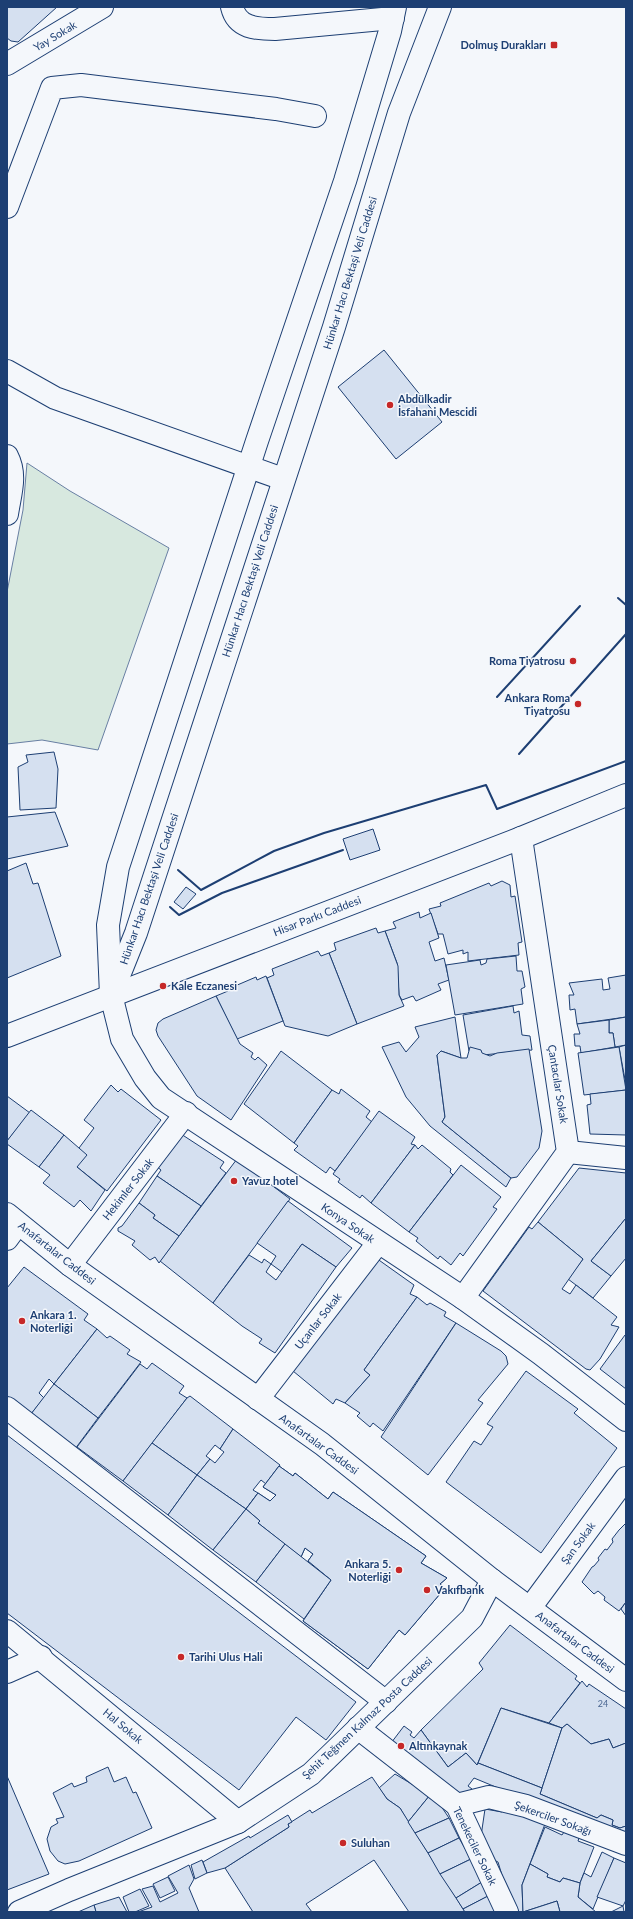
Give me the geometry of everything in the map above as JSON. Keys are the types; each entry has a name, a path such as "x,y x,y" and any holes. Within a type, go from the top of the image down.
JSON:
{"street":[{"name":"Yay Sokak","path":"7,64 102,7"},
{"path":"232,7 234,14 244,25 256,29 275,29 394,13"},
{"name":"Hünkar Hacı Bektaşi Veli Caddesi","path":"111,995 136,933 334,326 399,113 440,7"},
{"name":"Hünkar Hacı Bektaşi Veli Caddesi","path":"111,995 108,925 118,867 345,181 394,13"},
{"path":"7,207 52,88 81,85 276,109 315,116"},
{"path":"7,370 55,398 250,466 283,479"},
{"path":"7,456 12,465 13,480 7,514"},
{"name":"Hisar Parkı Caddesi","path":"7,1036 521,838 626,795"},
{"name":"Çantacılar Sokak","path":"521,838 568,1152"},
{"name":"Konya Sokak","path":"111,995 122,1039 145,1078 161,1098 186,1113 378,1244 463,1298 541,1354 626,1420"},
{"name":"Hekimler Sokak","path":"70,1265 186,1113"},
{"path":"463,1298 568,1152 626,1158"},
{"name":"Anafartalar Caddesi","path":"11,1226 70,1265 322,1444 492,1580 626,1680"},
{"name":"Uçanlar Sokak","path":"258,1400 378,1244"},
{"path":"7,1408 386,1702"},
{"name":"Şan Sokak","path":"530,1608 626,1478"},
{"name":"Şehit Teğmen Kalmaz Posta Caddesi","path":"19,1912 69,1890 238,1822 311,1774 472,1618 492,1580"},
{"name":"Hal Sokak","path":"7,1631 238,1822"},
{"path":"7,1672 41,1658"},
{"name":"Tenekeciler Sokak","path":"358,1728 457,1805 507,1912"},
{"name":"Şekerciler Sokağı","path":"457,1805 489,1797 526,1806 626,1844"}],"shaded area":[{"path":"27,463 70,491 169,548 98,750 42,740 7,744 7,592 23,510"}],"building":[{"path":"7,7 57,7 18,42 11,41 7,38"},
{"name":"Abdülkadir İsfahani Mescidi","path":"384,350 442,422 396,459 338,387"},
{"path":"54,752 58,769 56,808 20,810 18,767 28,762 26,755"},
{"path":"55,812 68,846 7,859 7,817"},
{"path":"373,829 380,850 350,860 343,839"},
{"path":"26,863 33,884 38,883 61,956 7,978 7,871"},
{"path":"502,881 510,885 511,897 515,896 522,942 518,943 519,955 468,961 468,952 463,954 463,950 448,954 443,934 438,934 429,909 441,906 440,903 489,883 491,886"},
{"path":"186,887 196,894 183,909 174,902"},
{"path":"419,912 420,918 431,913 439,938 429,942 435,961 444,958 449,980 438,984 441,990 416,1001 413,996 402,1000 399,995 397,963 385,931 396,928 393,922"},
{"path":"376,928 378,933 385,931 398,966 399,995 404,1006 357,1024 329,953 336,950 334,943"},
{"path":"318,951 321,956 329,953 357,1024 328,1036 285,1026 267,978 274,975 272,969"},
{"path":"516,956 517,971 522,971 525,987 521,989 523,1004 455,1015 446,965 480,960 481,965 486,963 487,959"},
{"path":"626,975 626,1017 577,1024 575,1009 570,1010 569,995 574,995 569,983 602,979 603,990 610,989 608,978"},
{"path":"266,976 283,1021 237,1039 216,996 256,977 257,980"},
{"path":"216,996 240,1044 253,1053 251,1057 255,1060 258,1057 267,1065 231,1120 197,1096 158,1036 156,1030 158,1023 163,1019"},
{"path":"513,1006 514,1013 519,1011 522,1035 530,1036 532,1050 483,1055 469,1051 463,1015"},
{"path":"455,1017 461,1058 441,1051 437,1055 445,1117 442,1122 511,1178 506,1187 430,1126 406,1097 382,1047 399,1042 406,1052 419,1037 415,1027"},
{"path":"626,1017 626,1045 615,1047 613,1033 609,1033 609,1020"},
{"path":"609,1020 609,1033 613,1033 615,1047 581,1053 580,1046 575,1046 574,1034 580,1034 577,1024"},
{"path":"626,1045 626,1085 619,1047"},
{"path":"470,1047 481,1050 482,1053 490,1056 497,1053 529,1049 542,1131 539,1148 517,1177 511,1178 442,1122 445,1117 437,1055 441,1051 461,1058 467,1058"},
{"path":"619,1047 626,1090 584,1095 578,1053"},
{"path":"281,1051 332,1090 294,1143 244,1104"},
{"path":"111,1085 118,1092 121,1089 161,1120 107,1191 77,1167 79,1148 94,1128 84,1120"},
{"path":"341,1089 370,1111 366,1117 372,1122 335,1171 330,1167 326,1173 294,1150 298,1146 294,1143 332,1090 339,1094"},
{"path":"626,1090 626,1135 590,1134 587,1105 591,1104 590,1094"},
{"path":"7,1096 30,1113 7,1141"},
{"path":"31,1110 64,1135 39,1167 7,1144 7,1141"},
{"path":"379,1111 415,1137 411,1144 415,1145 371,1203 362,1195 360,1198 338,1182 340,1179 333,1174"},
{"path":"181,1134 224,1162 220,1168 226,1173 201,1206 157,1176 161,1170 156,1166"},
{"path":"64,1135 87,1155 77,1167 105,1190 91,1211 80,1200 74,1207 43,1183 50,1175 39,1167"},
{"path":"415,1145 418,1149 422,1145 451,1169 450,1172 453,1175 409,1232 371,1203"},
{"path":"237,1159 290,1199 213,1303 160,1261"},
{"path":"461,1165 501,1197 493,1207 497,1209 463,1256 460,1253 451,1265 440,1256 438,1259 416,1241 418,1238 409,1232"},
{"path":"579,1168 626,1173 626,1218 591,1261 611,1276 593,1298 568,1279 583,1259 538,1222"},
{"path":"157,1176 201,1206 179,1236 153,1218 155,1215 139,1203"},
{"path":"288,1201 352,1248 336,1267 302,1244 282,1272 271,1264 276,1256 257,1243"},
{"path":"139,1203 155,1215 153,1218 179,1236 159,1263 155,1257 150,1260 132,1245 135,1241 118,1231 118,1228 122,1226"},
{"path":"626,1218 626,1258 611,1276 591,1261"},
{"path":"538,1222 583,1259 562,1289 570,1294 576,1285 617,1317 611,1325 619,1327 600,1359 590,1370 586,1369 483,1291 529,1227 532,1229"},
{"path":"302,1244 336,1267 275,1353 259,1343 262,1339 242,1326 213,1303 249,1255 262,1263 264,1259 271,1264 266,1272 276,1280"},
{"path":"376,1258 414,1285 410,1294 417,1297 364,1370 370,1375 345,1403 336,1399 333,1404 293,1371"},
{"path":"24,1267 88,1314 84,1320 97,1329 54,1384 49,1379 39,1393 44,1398 31,1414 7,1396 7,1288"},
{"path":"417,1297 427,1305 430,1303 446,1312 444,1316 456,1323 383,1431 373,1423 370,1427 357,1416 360,1413 345,1403 370,1375 364,1370"},
{"path":"456,1323 501,1351 506,1356 508,1364 478,1400 483,1403 428,1475 381,1437"},
{"path":"97,1329 107,1338 110,1336 130,1350 127,1354 141,1362 98,1418 54,1384"},
{"path":"626,1335 626,1389 600,1369"},
{"path":"152,1363 184,1386 179,1393 187,1398 123,1481 77,1447 140,1364 147,1369"},
{"path":"526,1371 578,1409 574,1413 617,1448 541,1553 446,1482 474,1441 481,1445 493,1427 487,1424"},
{"path":"54,1384 98,1418 75,1449 31,1414"},
{"path":"190,1396 233,1429 220,1449 215,1445 206,1456 210,1459 197,1475 152,1443"},
{"path":"233,1429 280,1465 266,1484 261,1480 253,1490 258,1493 246,1509 197,1475 210,1459 215,1463 224,1452 220,1449"},
{"name":"Tarihi Ulus Hali","path":"7,1435 356,1702 326,1740 296,1717 239,1790 7,1613"},
{"path":"152,1443 197,1475 168,1515 123,1481"},
{"path":"279,1466 293,1476 295,1473 328,1499 333,1492 426,1556 421,1563 447,1578 440,1584 445,1588 405,1635 399,1630 368,1669 303,1621 331,1580 308,1561 313,1554 305,1548 301,1557 258,1523 260,1521 246,1509 258,1493 270,1501 276,1495 263,1487","holes":["350,1570 366,1582 356,1594 340,1582"]},
{"path":"279,1466 293,1476 295,1473 328,1499 333,1492 426,1556 421,1563 447,1578 440,1584 445,1588 405,1635 399,1630 368,1669 303,1621 331,1580 308,1561 313,1554 305,1548 301,1557 258,1523 260,1521 246,1509 258,1493 270,1501 276,1495 263,1487"},
{"path":"197,1475 246,1509 213,1550 168,1515"},
{"path":"246,1509 260,1521 258,1523 285,1544 256,1582 213,1550"},
{"path":"626,1523 626,1602 619,1611 604,1600 605,1597 598,1591 594,1594 582,1582 592,1567 599,1560 598,1558 613,1542 612,1539"},
{"path":"285,1544 331,1580 304,1619 256,1582"},
{"path":"626,1602 626,1616 621,1609"},
{"path":"510,1625 577,1676 575,1679 580,1683 549,1723 501,1708 477,1765 466,1753 448,1767 421,1730 483,1669 479,1663"},
{"path":"582,1681 587,1687 589,1684 626,1709 626,1743 613,1748 609,1739 591,1744 567,1724 562,1728 549,1723"},
{"path":"501,1708 562,1728 542,1788 478,1763"},
{"path":"567,1724 591,1744 609,1739 613,1748 626,1743 626,1826 620,1828 612,1825 613,1820 601,1815 597,1818 540,1794 562,1728"},
{"path":"404,1726 412,1732 410,1735 414,1738 421,1730 448,1767 466,1753 477,1765 478,1763 542,1788 540,1794 597,1818 601,1815 613,1820 612,1825 620,1828 626,1826 626,1841 474,1778 468,1786 472,1789 461,1799 388,1747"},
{"path":"108,1767 114,1782 126,1777 133,1793 136,1792 152,1828 79,1861 65,1864 58,1861 50,1851 47,1839 51,1827 58,1823 56,1819 64,1817 53,1793 72,1783 74,1787 87,1782 86,1777"},
{"path":"395,1774 430,1795 408,1822 400,1808 387,1799 379,1788"},
{"path":"7,1776 49,1874 7,1890"},
{"name":"Suluhan","path":"372,1777 387,1799 400,1808 465,1912 409,1912 374,1860 306,1904 312,1912 253,1912 225,1868 289,1827 288,1824 310,1810 312,1813"},
{"path":"430,1795 437,1800 449,1818 415,1833 408,1822"},
{"path":"504,1808 545,1824 522,1885 523,1912 513,1912 498,1862 485,1856 480,1843 485,1809 502,1812"},
{"path":"288,1815 292,1822 288,1824 289,1827 225,1868 207,1873 203,1862 249,1836 250,1838"},
{"path":"449,1818 459,1838 428,1853 415,1833"},
{"path":"545,1827 562,1835 564,1832 579,1838 578,1841 594,1847 580,1883 563,1878 560,1882 547,1877 548,1874 530,1864"},
{"path":"459,1838 471,1859 440,1874 428,1853"},
{"path":"602,1852 614,1858 593,1909 578,1897 580,1883 584,1873 591,1877"},
{"path":"614,1858 626,1863 626,1900 623,1906 597,1897"},
{"path":"471,1859 482,1882 456,1898 440,1874"},
{"path":"202,1860 207,1873 195,1879 191,1865"},
{"path":"530,1864 548,1874 547,1877 560,1882 563,1878 580,1883 578,1897 596,1912 560,1912 557,1901 523,1912 522,1885"},
{"path":"189,1865 194,1879 189,1888 199,1912 138,1912 152,1907 142,1889 153,1886 160,1902 178,1893 168,1876"},
{"path":"168,1877 175,1891 160,1898 153,1884"},
{"path":"482,1882 490,1895 463,1909 456,1898"},
{"path":"140,1889 149,1906 135,1912 129,1912 123,1897"},
{"path":"488,1896 498,1912 465,1912 463,1909"},
{"path":"119,1897 127,1912 96,1912 94,1905"},
{"path":"557,1901 560,1912 523,1912"},
{"path":"94,1905 96,1912 78,1912"},
{"path":"623,1906 624,1912 611,1912"}],"wall":[{"path":"618,598 626,605"},
{"path":"497,697 580,606"},
{"path":"519,754 626,634"},
{"path":"178,870 201,890 274,851 324,833 486,785 497,809 626,761"},
{"path":"170,907 179,915 222,893 343,850"}],"place":[{"name":"Dolmuş Durakları","path":"554,45"},
{"name":"Abdülkadir İsfahani Mescidi","path":"390,405"},
{"name":"Roma Tiyatrosu","path":"573,661"},
{"name":"Ankara Roma Tiyatrosu","path":"578,704"},
{"name":"Kale Eczanesi","path":"163,986"},
{"name":"Yavuz hotel","path":"234,1181"},
{"name":"Ankara 1. Noterliği","path":"22,1321"},
{"name":"Ankara 5. Noterliği","path":"399,1570"},
{"name":"Vakıfbank","path":"427,1590"},
{"name":"Tarihi Ulus Hali","path":"181,1657"},
{"name":"Altınkaynak","path":"401,1746"},
{"name":"Suluhan","path":"343,1843"}]}
